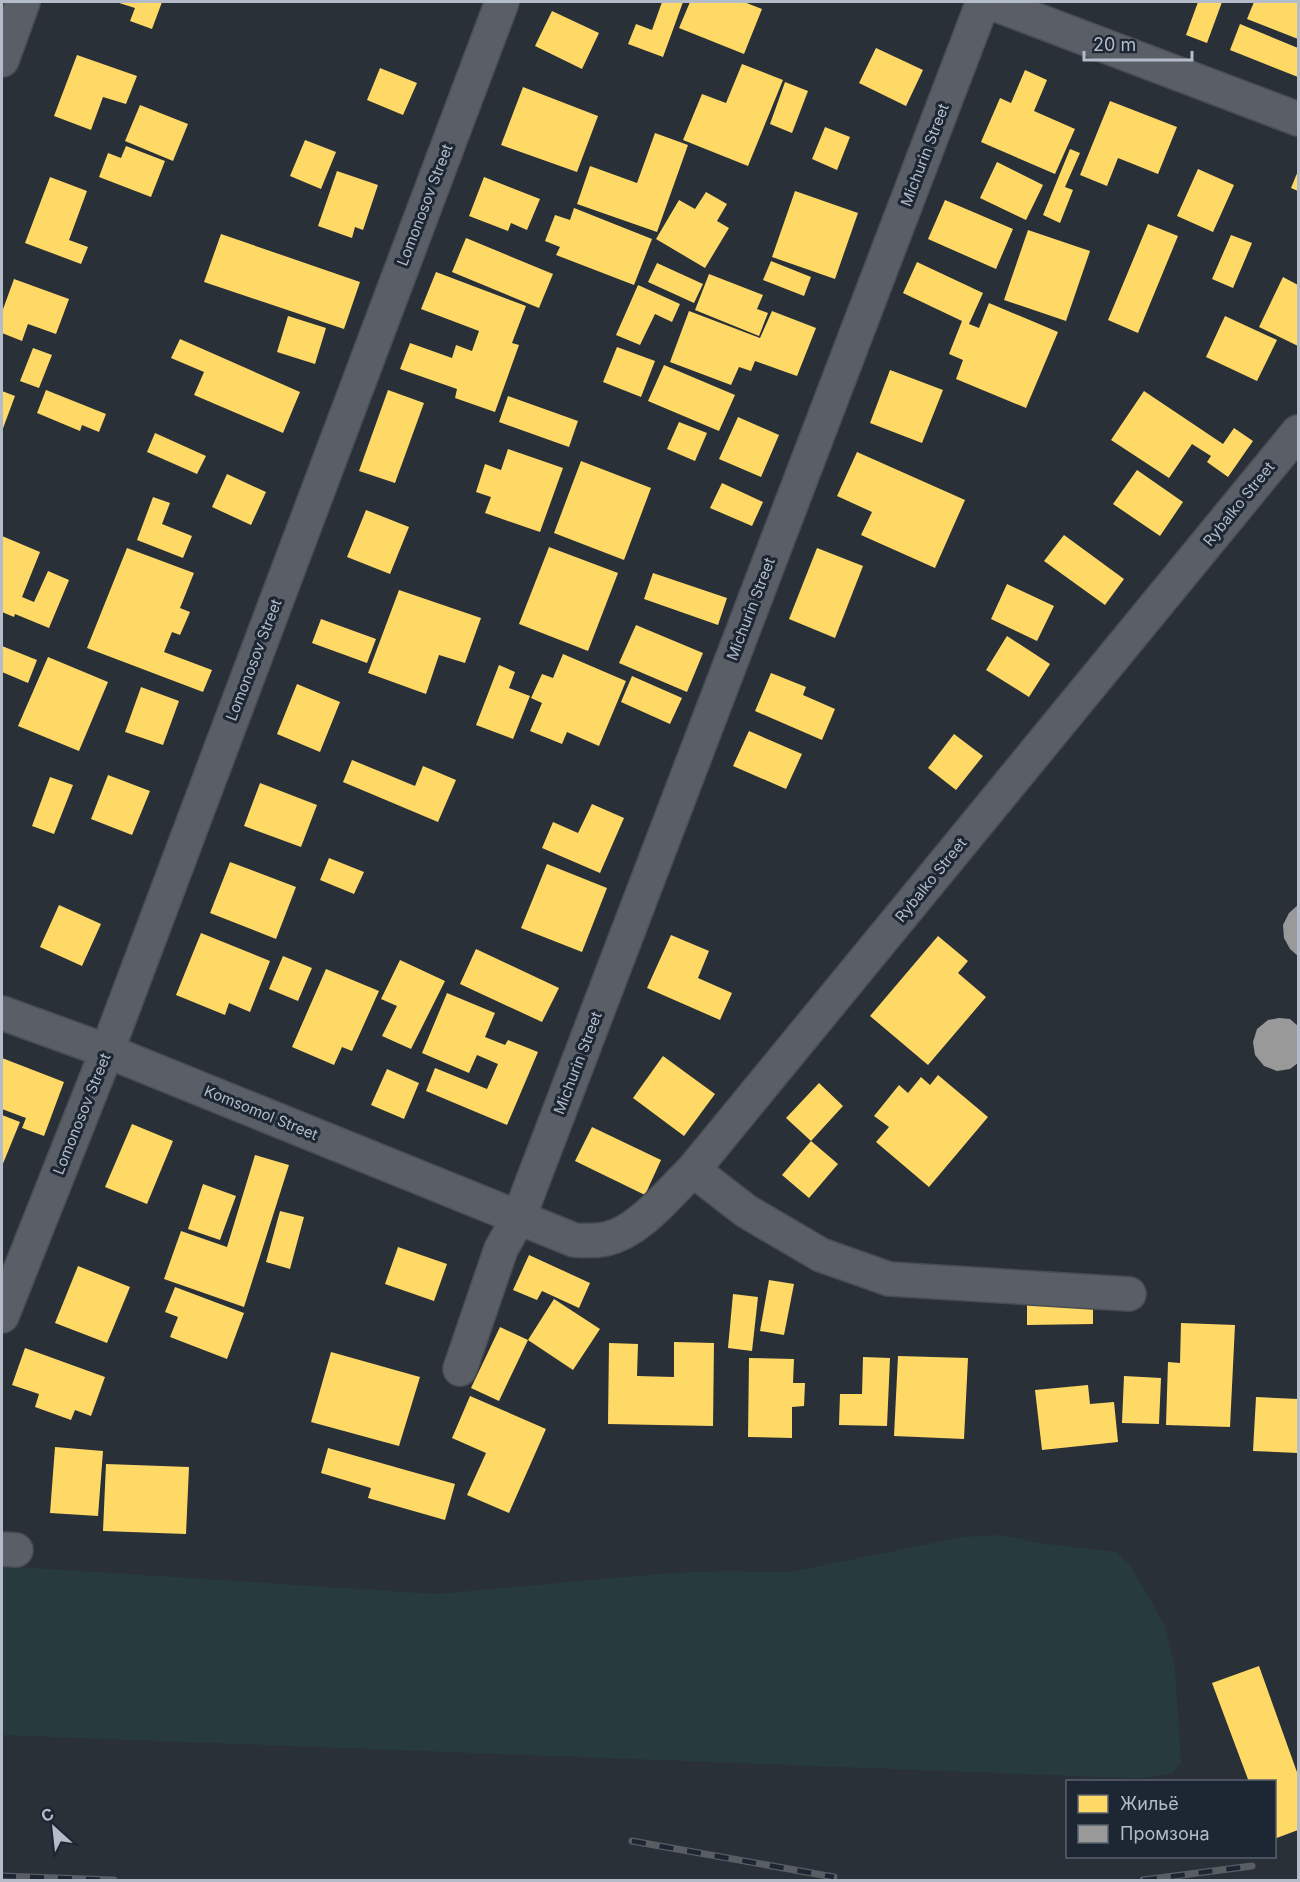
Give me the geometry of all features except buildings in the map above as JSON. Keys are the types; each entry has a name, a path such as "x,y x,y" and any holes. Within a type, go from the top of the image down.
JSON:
{"street":[{"path":"2,60 23,2"},
{"name":"Lomonosov Street","path":"2,1316 107,1051 502,2"},
{"name":"Michurin Street","path":"460,1369 501,1249 519,1217 983,2"},
{"path":"989,2 1299,119"},
{"name":"Rybalko Street","path":"519,1217 574,1240 608,1239 636,1225 693,1170 1299,432"},
{"name":"Komsomol Street","path":"2,1013 107,1051 519,1217"},
{"path":"693,1170 746,1211 821,1255 889,1279 1128,1294"}],"green space":[{"path":"1000,1535 1039,1543 1117,1552 1132,1568 1165,1626 1175,1668 1181,1762 1172,1773 1145,1778 1128,1778 2,1735 2,1566 437,1594 659,1574 721,1571 791,1572 962,1537"}],"railway":[{"path":"632,1841 834,1877"},
{"path":"1143,1880 1252,1866"},
{"path":"2,1876 114,1880"}]}
